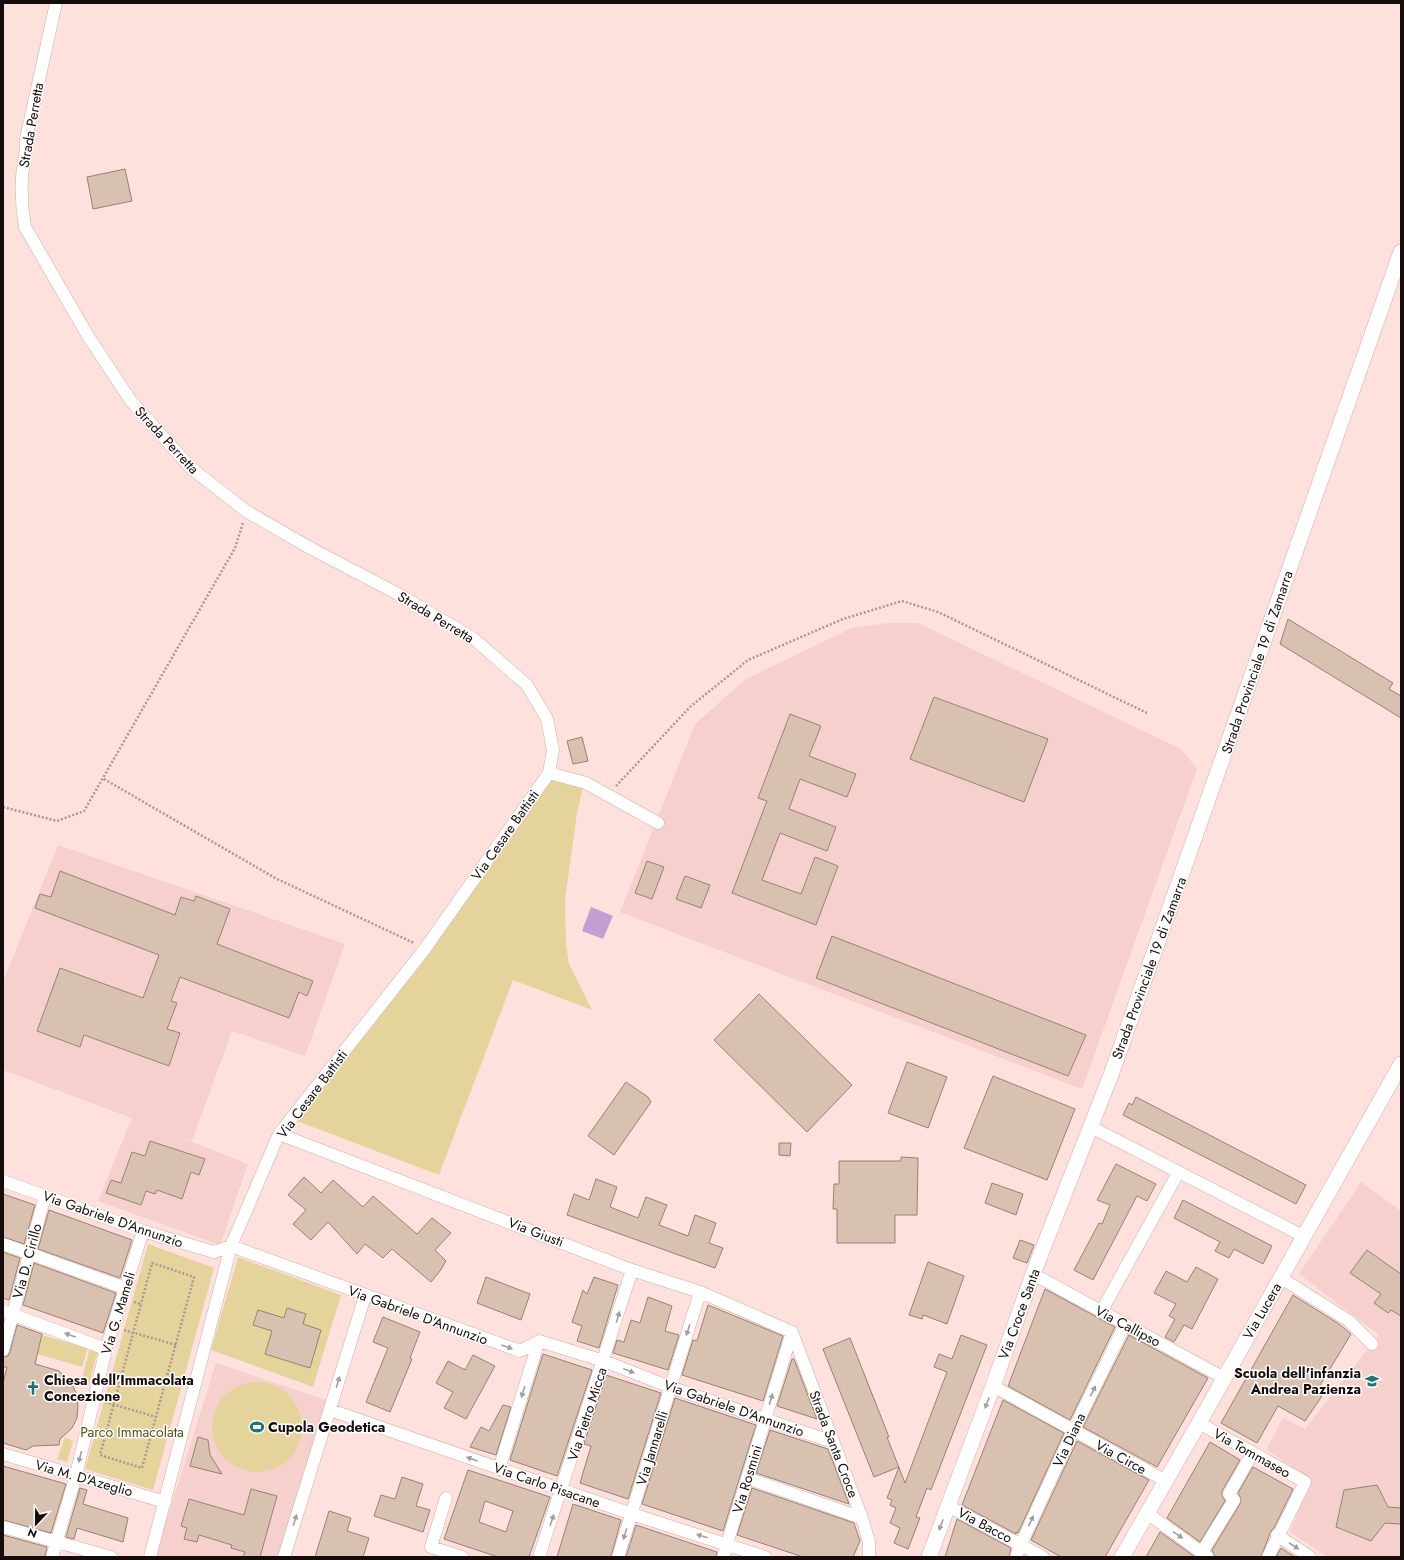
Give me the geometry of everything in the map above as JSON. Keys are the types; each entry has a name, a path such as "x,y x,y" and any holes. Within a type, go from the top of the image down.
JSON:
{"street":[{"name":"Strada Perretta","path":"56,3 26,139 26,154 22,176 22,209 25,227 88,336 131,401 191,468 246,511 312,549 398,594 474,639 527,685 547,719 554,750 548,773"},
{"name":"Strada Provinciale 19 di Zamarra","path":"1112,1072 1401,252"},
{"path":"548,773 586,783 658,823"},
{"name":"Via Cesare Battisti","path":"150,1557 231,1246 279,1134 424,950 548,773"},
{"name":"Via Lucera","path":"1122,1557 1200,1423 1303,1236 1401,1064"},
{"name":"Via Croce Santa","path":"929,1557 1033,1274 1112,1072"},
{"path":"1091,1127 1303,1236"},
{"name":"Via Giusti","path":"279,1134 632,1270 700,1292 792,1332"},
{"path":"1101,1312 1178,1172"},
{"name":"Via Gabriele D'Annunzio","path":"3,1180 143,1231 214,1252 231,1246 365,1296 520,1351 539,1341 604,1361 670,1387 833,1442"},
{"name":"Via D. Cirillo","path":"3,1350 8,1313 29,1254 45,1196"},
{"name":"Via G. Mameli","path":"52,1557 76,1475 106,1349 143,1231"},
{"path":"3,1244 124,1293"},
{"name":"Via Pietro Micca","path":"539,1557 604,1361 632,1270"},
{"name":"Via Callipso","path":"1033,1274 1224,1378"},
{"path":"1281,1278 1350,1321 1372,1344"},
{"name":"Via Jannarelli","path":"618,1557 700,1292"},
{"path":"284,1557 365,1296"},
{"path":"8,1313 106,1349"},
{"name":"Via Diana","path":"1016,1557 1020,1544 1073,1431 1125,1325"},
{"name":"Via Rosmini","path":"723,1557 792,1332"},
{"name":"Strada Santa Croce","path":"792,1332 862,1518 869,1542 869,1557"},
{"path":"499,1469 539,1341"},
{"name":"Via Circe","path":"993,1386 1166,1482"},
{"name":"Via Carlo Pisacane","path":"330,1410 632,1514 765,1557"},
{"name":"Via Tommaseo","path":"1200,1423 1252,1454 1305,1482 1277,1535"},
{"name":"Via M. D'Azeglio","path":"3,1454 165,1502"},
{"path":"1147,1514 1206,1554 1234,1500 1229,1494 1252,1454"},
{"path":"748,1478 862,1518"},
{"path":"446,1498 431,1547 462,1557"},
{"name":"Via Bacco","path":"948,1506 1043,1557"},
{"path":"3,1528 57,1541 111,1557"},
{"path":"1268,1557 1277,1535 1310,1557"}],"path":[{"path":"3,807 57,821 84,811 104,779 235,548 246,511"},
{"path":"608,794 690,707 748,660 843,619 902,601 938,612 1147,713"},
{"path":"104,779 275,878 410,941 424,950"},
{"path":"152,1263 194,1277 142,1468 100,1456 141,1304 152,1263"},
{"path":"124,1293 141,1304"},
{"path":"113,1327 176,1345"},
{"path":"114,1405 156,1417"}],"shaded area":[{"path":"887,623 918,623 1181,749 1197,769 1082,1089 620,912 695,724 746,679 852,628"},
{"path":"58,845 345,944 305,1056 232,1031 192,1141 182,1138 248,1164 220,1245 98,1201 132,1118 3,1070 3,982"},
{"path":"591,907 613,916 603,939 582,931"},
{"name":"Scuola dell'infanzia Andrea Pazienza","path":"1361,1182 1401,1211 1401,1557 1328,1557 1290,1532 1311,1479 1266,1450 1283,1418 1305,1429 1379,1335 1299,1274"},
{"path":"216,1363 332,1402 279,1557 155,1557"}],"green space":[{"path":"550,779 583,787 577,813 565,899 566,945 569,964 592,1010 513,980 439,1175 297,1121 430,953"},
{"name":"Parco Immacolata","path":"148,1244 214,1268 153,1490 85,1469"},
{"path":"238,1257 341,1295 313,1387 211,1350"},
{"path":"42,1335 88,1348 82,1367 37,1354"},
{"path":"90,1348 98,1351 89,1384 81,1381"},
{"name":"Cupola Geodetica","path":"257,1382 274,1386 289,1395 298,1410 302,1427 298,1444 289,1459 274,1468 257,1472 240,1468 225,1459 216,1444 212,1427 216,1410 225,1395 240,1386"},
{"path":"65,1437 73,1441 67,1462 57,1459"}],"building":[{"path":"125,169 132,201 93,209 87,177"},
{"path":"1288,619 1393,683 1389,689 1401,696 1401,718 1280,644"},
{"path":"934,697 1048,739 1024,802 910,759"},
{"path":"790,714 821,726 809,756 856,774 847,797 800,779 789,809 836,827 827,851 780,833 762,880 801,894 815,857 838,866 816,925 732,893 767,801 758,798"},
{"path":"582,737 588,761 573,764 567,741"},
{"path":"647,861 664,867 652,899 635,893"},
{"path":"60,871 175,915 181,897 194,901 196,896 230,909 217,944 313,981 307,996 299,992 289,1018 180,977 171,1001 177,1003 167,1029 180,1033 169,1066 84,1035 80,1047 37,1031 60,968 143,998 159,955 35,908 40,894 51,897"},
{"path":"685,876 710,885 701,908 676,899"},
{"path":"832,936 1086,1035 1068,1076 816,978"},
{"path":"759,994 852,1085 807,1132 714,1040"},
{"path":"907,1062 947,1077 928,1128 888,1113"},
{"path":"993,1076 1075,1109 1047,1180 964,1148"},
{"path":"626,1082 648,1097 651,1102 614,1155 588,1136"},
{"path":"1136,1097 1306,1185 1296,1204 1123,1115 1129,1103 1132,1105"},
{"path":"150,1141 205,1159 199,1175 191,1172 182,1199 157,1190 155,1194 146,1191 141,1205 106,1193 111,1180 121,1183 132,1152 145,1156"},
{"path":"779,1143 791,1143 790,1156 779,1155"},
{"path":"901,1157 918,1158 917,1215 895,1215 895,1243 837,1243 837,1209 833,1209 834,1184 839,1184 839,1161 901,1161"},
{"path":"1116,1164 1156,1184 1147,1201 1137,1196 1093,1280 1074,1270 1099,1223 1102,1224 1110,1205 1097,1200"},
{"path":"304,1177 321,1193 333,1180 363,1207 373,1196 417,1234 432,1218 451,1233 435,1250 446,1261 440,1271 431,1282 392,1249 383,1258 365,1244 357,1254 328,1222 311,1240 293,1224 306,1210 288,1195"},
{"path":"596,1179 617,1187 610,1207 638,1218 646,1197 667,1205 659,1225 688,1236 695,1215 716,1223 709,1243 723,1248 715,1268 567,1215 574,1194 589,1200"},
{"path":"992,1183 1023,1194 1016,1215 985,1203"},
{"path":"3,1194 35,1205 24,1244 3,1237"},
{"path":"1183,1200 1272,1246 1263,1264 1234,1249 1229,1258 1215,1251 1220,1242 1174,1218"},
{"path":"49,1210 132,1240 120,1278 38,1249"},
{"path":"1020,1240 1034,1245 1027,1263 1013,1258"},
{"path":"1367,1250 1401,1274 1401,1316 1391,1310 1388,1313 1374,1303 1381,1294 1350,1273"},
{"path":"3,1252 20,1258 9,1300 3,1298"},
{"path":"928,1262 964,1276 947,1324 923,1315 922,1319 909,1315"},
{"path":"34,1263 116,1293 103,1333 23,1305"},
{"path":"1196,1267 1218,1279 1192,1329 1184,1325 1174,1342 1165,1337 1175,1319 1169,1316 1176,1304 1154,1293 1166,1271 1187,1282"},
{"path":"486,1277 530,1294 521,1320 477,1303"},
{"path":"594,1277 618,1285 599,1348 577,1341 582,1326 572,1322 583,1290 587,1294"},
{"path":"1045,1289 1115,1327 1070,1420 1008,1386"},
{"path":"1293,1295 1339,1324 1351,1334 1316,1392 1322,1396 1305,1421 1278,1406 1257,1443 1221,1423"},
{"path":"648,1297 672,1306 665,1331 679,1335 668,1370 613,1353 617,1340 624,1342 631,1320 640,1323"},
{"path":"708,1305 783,1336 763,1401 682,1375 693,1340 697,1341"},
{"path":"287,1308 306,1314 303,1324 321,1330 310,1368 265,1354 272,1331 253,1325 258,1310 284,1318"},
{"path":"383,1317 420,1332 410,1358 412,1359 390,1412 366,1402 388,1348 373,1342"},
{"name":"Chiesa dell'Immacolata Concezione","path":"17,1325 42,1334 35,1364 59,1371 72,1384 77,1395 77,1418 72,1428 60,1439 59,1445 33,1446 26,1450 3,1443 3,1383 7,1367 3,1367 3,1357 8,1356 10,1352"},
{"path":"961,1335 987,1345 931,1490 927,1488 916,1517 920,1518 908,1549 894,1543 900,1528 890,1523 896,1508 890,1505 892,1500 887,1498 899,1467 905,1483 947,1372 934,1367 939,1354 952,1359"},
{"path":"1129,1335 1208,1378 1157,1467 1083,1427"},
{"path":"850,1338 889,1437 887,1437 899,1467 874,1477 823,1349"},
{"path":"543,1354 592,1370 557,1476 510,1460"},
{"path":"473,1355 495,1366 466,1419 444,1408 453,1392 436,1383 448,1361 465,1370"},
{"path":"792,1359 794,1359 817,1419 777,1406"},
{"path":"606,1375 661,1393 628,1499 580,1483 591,1446 584,1444"},
{"path":"675,1398 756,1425 723,1531 642,1504"},
{"path":"1003,1400 1064,1433 1018,1533 1016,1532 1016,1534 962,1505"},
{"path":"503,1405 511,1407 496,1455 470,1447 481,1427 489,1431"},
{"path":"770,1430 828,1449 849,1504 756,1473"},
{"path":"198,1437 208,1440 210,1455 222,1474 190,1466"},
{"path":"1077,1441 1149,1480 1105,1557 1061,1557 1031,1540"},
{"path":"1210,1442 1240,1460 1222,1491 1225,1501 1200,1542 1167,1518"},
{"path":"3,1466 66,1484 51,1533 3,1520"},
{"path":"1253,1467 1293,1489 1274,1528 1271,1531 1261,1557 1215,1557 1212,1550 1240,1504 1241,1499 1238,1493"},
{"path":"468,1470 550,1497 529,1557 498,1557 444,1539","holes":["485,1501 513,1511 506,1532 479,1522"]},
{"path":"402,1477 423,1484 416,1506 430,1510 423,1532 374,1516 381,1495 395,1499"},
{"path":"1377,1485 1388,1507 1401,1508 1401,1524 1385,1523 1371,1541 1336,1527 1344,1490"},
{"path":"80,1488 87,1490 83,1504 128,1518 123,1542 77,1528 74,1539 66,1537"},
{"path":"752,1488 854,1523 860,1541 853,1557 803,1557 737,1535"},
{"path":"251,1489 277,1496 260,1557 243,1557 245,1552 231,1548 232,1545 199,1535 197,1542 184,1539 187,1528 181,1526 189,1499 244,1515"},
{"path":"573,1504 621,1520 611,1557 557,1557"},
{"path":"329,1511 351,1518 347,1531 369,1538 363,1557 315,1557"},
{"path":"957,1519 1011,1548 1009,1557 945,1557"},
{"path":"636,1525 717,1552 716,1557 626,1557"},
{"path":"1160,1532 1195,1557 1146,1557"},
{"path":"3,1535 47,1547 45,1557 3,1557"},
{"path":"1281,1548 1295,1557 1276,1557"}],"place":[{"name":"Scuola dell'infanzia Andrea Pazienza","path":"1372,1381"},
{"name":"Chiesa dell'Immacolata Concezione","path":"33,1388"},
{"name":"Cupola Geodetica","path":"257,1427"}]}
